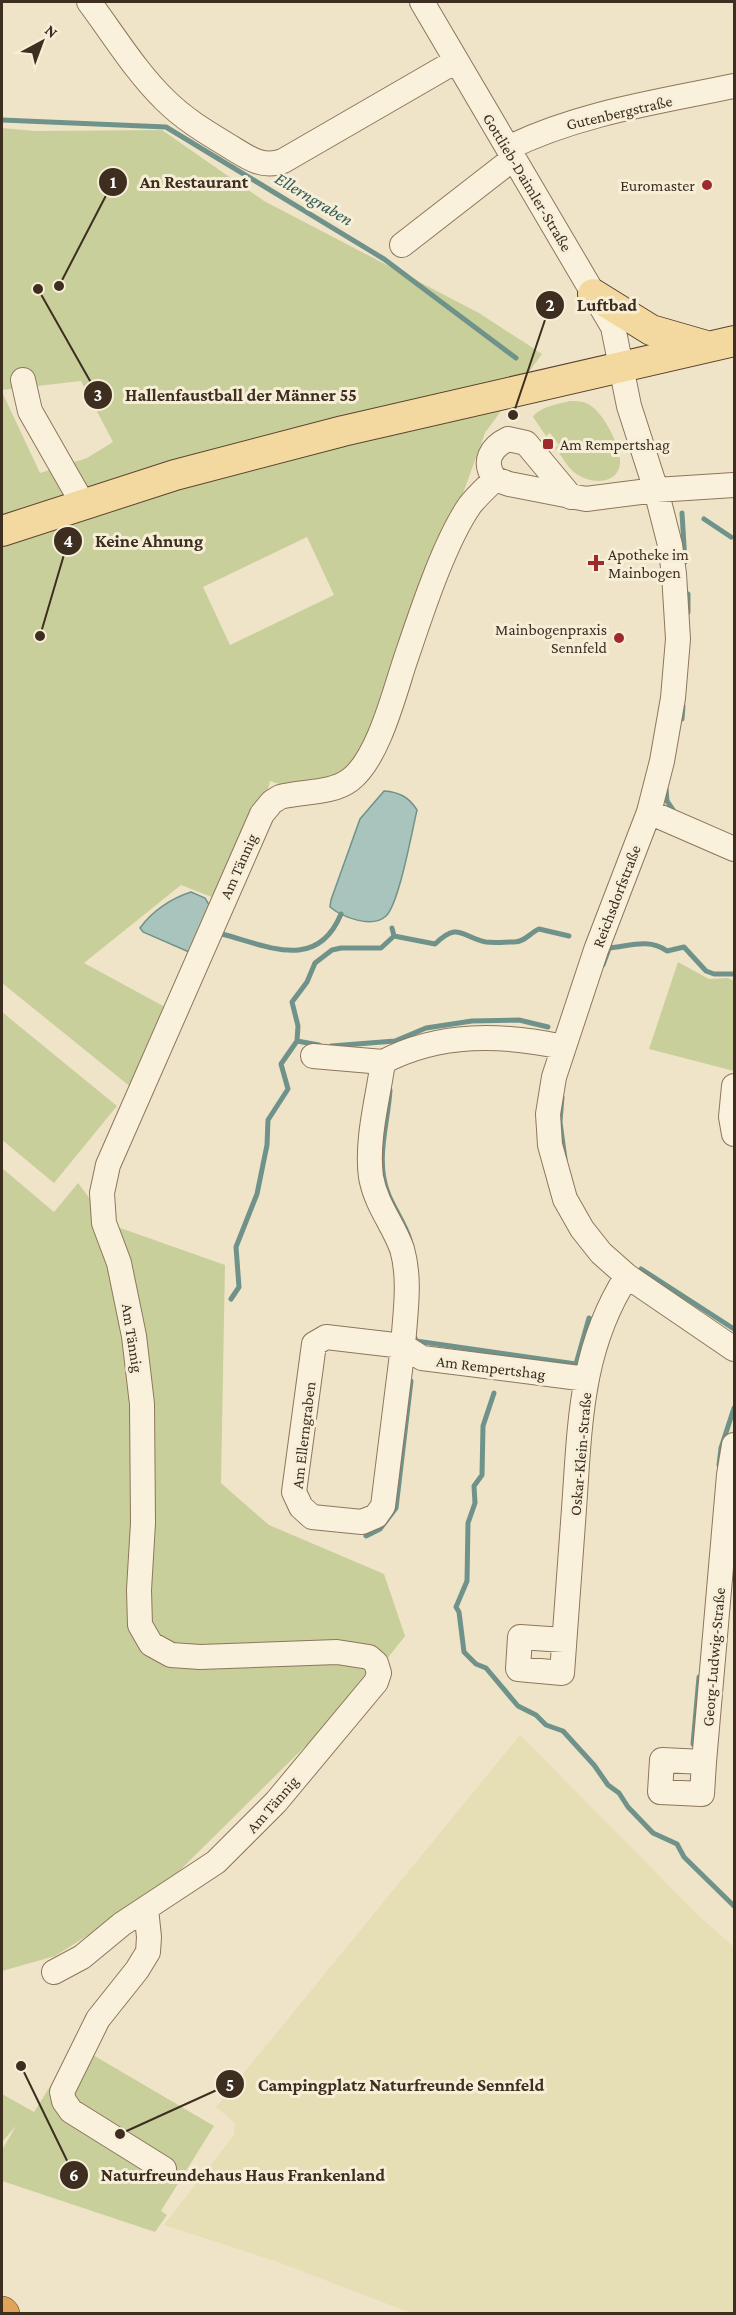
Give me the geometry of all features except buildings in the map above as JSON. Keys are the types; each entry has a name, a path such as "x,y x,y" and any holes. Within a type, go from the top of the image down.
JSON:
{"main road":[{"path":"594,294 651,330 722,344"},
{"path":"2,531 175,475 332,434 722,344"}],"street":[{"path":"89,2 165,100 188,121 258,163 271,165 283,161 456,61"},
{"name":"Gottlieb-Daimler-Straße","path":"422,2 613,327 621,367"},
{"name":"Gutenbergstraße","path":"402,245 511,153 537,134 579,119 735,86"},
{"name":"Reichsdorfstraße","path":"621,367 629,406 656,490 670,545 678,639 669,726 649,812 596,950 554,1077 548,1114 550,1145 565,1199 582,1229 601,1252 627,1276 735,1349"},
{"path":"23,380 30,411 83,504"},
{"path":"571,497 526,443 518,440 502,442 489,456 490,473 495,479 571,497 600,498 656,490 735,485"},
{"name":"Am Tännig","path":"54,1971 82,1957 122,1924 216,1862 243,1836 376,1682 379,1673 376,1663 369,1657 337,1652 200,1657 171,1654 151,1644 140,1625 139,1590 143,1523 142,1404 134,1336 121,1274 104,1223 102,1193 108,1165 262,814 272,802 280,797 335,788 352,778 362,768 383,723 421,616 453,538 470,506 495,479"},
{"path":"649,812 735,849"},
{"path":"313,1056 383,1062 405,1051 452,1040 499,1037 563,1047"},
{"path":"383,1062 370,1156 371,1175 378,1202 395,1235 405,1262 407,1298 403,1346"},
{"path":"735,1086 731,1117 735,1134"},
{"name":"Oskar-Klein-Straße","path":"564,1640 580,1428 587,1379 600,1327 610,1302 627,1276"},
{"name":"Am Ellerngraben","path":"326,1337 403,1346 383,1506 376,1516 362,1522 312,1517 301,1507 294,1492 314,1344 326,1337"},
{"name":"Am Rempertshag","path":"403,1346 422,1358 587,1379"},
{"name":"Georg-Ludwig-Straße","path":"704,1762 729,1475 735,1445"},
{"path":"146,1909 148,1952 137,1970 98,2019 62,2091 63,2101 71,2111 164,2169"}],"shaded area":[{"path":"520,1735 702,1919 734,1947 734,2313 411,2313 278,2262 164,2225 234,2135 235,2123 216,2107"}],"green space":[{"path":"2,128 35,131 162,130 264,201 479,313 542,354 485,433 378,726 344,775 288,787 270,781 265,801 217,899 181,885 84,963 165,1007 132,1088 2,983 2,392 40,473 87,458 113,442 81,381 2,390","holes":["307,537 334,595 230,645 203,587"]},
{"path":"570,401 588,404 600,414 605,422 615,440 620,457 618,471 614,476 595,481 575,473 555,448 559,445 550,433 546,436 533,417 544,408"},
{"path":"678,962 709,979 728,978 734,981 734,1071 649,1049"},
{"path":"2,1012 117,1106 54,1183 2,1140"},
{"path":"2,1168 54,1212 78,1183 109,1224 225,1265 221,1483 269,1525 384,1574 405,1636 364,1688 160,1890 55,1956 2,1971"},
{"path":"76,2045 214,2126 161,2211 167,2215 155,2232 2,2181 2,2150 16,2126 2,2142 2,2094 34,2112"}],"water":[{"path":"384,791 403,796 417,810 400,883 391,909 380,920 365,922 330,907 331,900 360,819"},
{"path":"191,892 205,898 211,908 189,952 143,932 140,928 156,911"}],"waterway":[{"name":"Ellerngraben","path":"2,120 166,127 384,259 516,358"},
{"path":"682,513 685,562"},
{"name":"Ellerngraben","path":"704,519 731,537"},
{"path":"688,594 688,612"},
{"path":"682,719 683,706"},
{"path":"666,789 667,801 673,810"},
{"path":"222,934 274,948 305,949 319,943 331,932 341,914"},
{"path":"392,928 394,936"},
{"path":"394,936 435,944 443,937 455,932 486,942 518,942 539,929 569,936"},
{"path":"231,1299 239,1287 236,1247 257,1194 267,1145 268,1120 288,1089 281,1064 297,1041 298,1026 292,1002 307,982 315,963 332,950 381,948 394,936"},
{"path":"609,948 646,944 667,951 684,947 706,971 714,974 734,974"},
{"path":"603,965 610,946"},
{"path":"331,1046 395,1041 426,1028 472,1021 519,1020 548,1027"},
{"path":"297,1041 319,1045"},
{"path":"390,1090 382,1155 384,1180 410,1240"},
{"path":"562,1097 560,1122 565,1159"},
{"path":"641,1269 734,1329"},
{"path":"415,1338 416,1341 576,1364 589,1318"},
{"path":"366,1536 380,1529 396,1508 411,1381"},
{"path":"494,1393 483,1426 482,1475 474,1486 475,1503 468,1523 467,1581 456,1607 459,1612 464,1652 476,1664 486,1668 518,1706 536,1715 546,1725 563,1731 594,1765 608,1785 619,1793 628,1807 653,1833 677,1844 684,1857 734,1906"},
{"path":"719,1465 721,1448 734,1408"},
{"path":"693,1744 699,1677"}],"place":[{"name":"Euromaster","path":"707,185"},
{"name":"An Restaurant","path":"59,286"},
{"name":"Hallenfaustball der Männer 55","path":"38,289"},
{"name":"Luftbad","path":"513,415"},
{"name":"Am Rempertshag","path":"548,444"},
{"name":"Apotheke im Mainbogen","path":"596,563"},
{"name":"Keine Ahnung","path":"40,636"},
{"name":"Mainbogenpraxis Sennfeld","path":"619,638"},
{"name":"Naturfreundehaus Haus Frankenland","path":"21,2066"},
{"name":"Campingplatz Naturfreunde Sennfeld","path":"120,2134"}]}
